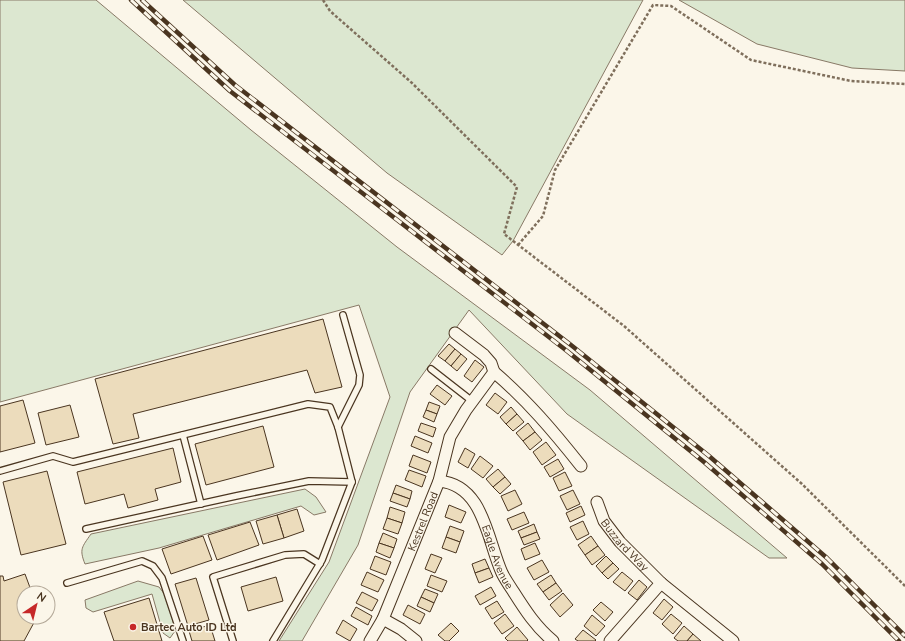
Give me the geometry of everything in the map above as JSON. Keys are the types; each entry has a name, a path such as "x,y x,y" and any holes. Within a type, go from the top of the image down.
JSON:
{"street":[{"path":"455,333 484,355 491,363 494,372 514,389 555,433 581,466"},
{"name":"Kestrel Road","path":"370,641 383,619 439,481 450,437 472,402 494,372"},
{"name":"Eagle Avenue","path":"439,481 449,482 458,486 476,505 491,538 502,573 530,618 553,641"},
{"name":"Buzzard Way","path":"598,502 604,521 620,542 661,583 733,641"},
{"path":"610,641 661,583"},
{"path":"383,619 401,629 416,641"}],"lane":[{"path":"338,426 359,385 360,375 343,315"},
{"path":"430,369 472,402"},
{"path":"0,471 53,456 73,462 308,404 330,407 338,426 352,482 320,564 273,641"},
{"path":"183,435 201,504"},
{"path":"86,529 309,481 352,482"},
{"path":"233,641 213,577 285,555 304,554 320,564"},
{"path":"67,583 142,561 153,566 162,578 183,641"}],"path":[{"path":"322,0 330,11 412,83 517,187 504,234 624,326 802,484 905,586"},
{"path":"518,245 543,216 555,170 653,5 671,6 751,60 851,81 905,84"}],"green space":[{"path":"0,0 96,0 251,130 397,247 590,390 787,558 769,558 567,414 469,310 410,392 358,545 302,641 279,641 329,562 390,397 359,305 0,402"},
{"path":"183,0 643,0 513,241 502,255 387,173"},
{"path":"679,0 905,0 905,71 852,68 757,44"},
{"path":"305,489 316,497 326,512 314,515 301,506 159,548 85,564 83,559 82,548 91,534"},
{"path":"138,581 159,587 169,600 175,631 170,638 163,633 152,594 93,612 86,608 85,600"}],"building":[{"path":"323,319 342,387 315,393 307,370 133,414 139,438 113,444 95,379"},
{"path":"449,344 455,349 445,361 438,356"},
{"path":"455,349 461,354 451,366 445,361"},
{"path":"461,354 467,359 457,371 451,366"},
{"path":"475,360 484,367 472,382 464,376"},
{"path":"437,385 452,396 445,405 430,394"},
{"path":"495,393 507,402 498,414 486,405"},
{"path":"23,400 35,443 0,452 0,406"},
{"path":"429,402 440,406 437,414 426,410"},
{"path":"70,405 79,437 46,445 38,413"},
{"path":"511,407 517,414 506,424 500,417"},
{"path":"426,410 437,414 434,422 423,417"},
{"path":"517,414 524,422 513,431 506,424"},
{"path":"421,423 436,428 433,437 418,431"},
{"path":"528,423 535,432 523,441 516,433"},
{"path":"263,426 274,467 206,485 195,444"},
{"path":"535,432 542,440 530,450 523,441"},
{"path":"415,436 432,443 428,453 411,446"},
{"path":"546,442 556,455 542,465 533,452"},
{"path":"173,448 181,482 155,489 158,500 128,508 124,494 85,504 77,472"},
{"path":"465,448 475,454 468,468 458,462"},
{"path":"413,455 431,462 427,473 409,466"},
{"path":"480,456 493,466 483,478 471,469"},
{"path":"558,459 564,469 550,477 544,467"},
{"path":"498,469 505,477 493,487 486,479"},
{"path":"409,470 426,476 422,487 405,480"},
{"path":"47,471 66,544 21,555 3,482"},
{"path":"565,472 572,486 559,491 553,478"},
{"path":"505,477 511,484 500,494 493,487"},
{"path":"396,485 412,491 410,499 393,493"},
{"path":"515,490 522,504 508,511 501,496"},
{"path":"573,490 580,504 567,510 560,496"},
{"path":"393,493 410,499 407,507 390,501"},
{"path":"449,505 466,512 461,523 445,517"},
{"path":"581,506 585,515 570,522 566,513"},
{"path":"390,507 405,512 402,523 387,518"},
{"path":"297,509 304,531 284,538 277,515"},
{"path":"524,512 529,523 512,530 507,519"},
{"path":"277,515 284,538 263,544 256,521"},
{"path":"387,518 402,523 398,534 383,529"},
{"path":"583,521 589,534 577,540 570,527"},
{"path":"250,522 259,545 217,560 208,535"},
{"path":"534,524 537,532 521,538 518,531"},
{"path":"450,526 464,531 460,542 446,537"},
{"path":"537,532 540,539 524,545 521,538"},
{"path":"383,533 397,539 394,548 379,543"},
{"path":"203,536 212,560 171,574 162,549"},
{"path":"591,536 598,546 585,555 578,545"},
{"path":"446,537 460,542 456,553 442,548"},
{"path":"379,543 394,548 390,558 376,552"},
{"path":"535,543 540,554 525,560 521,549"},
{"path":"598,546 605,555 592,565 585,555"},
{"path":"431,554 442,558 435,573 425,569"},
{"path":"375,556 391,562 386,575 370,569"},
{"path":"606,556 613,563 602,573 596,566"},
{"path":"485,559 489,568 475,573 472,564"},
{"path":"542,560 549,572 534,580 527,568"},
{"path":"613,563 619,569 608,579 602,573"},
{"path":"489,568 493,577 479,583 475,573"},
{"path":"367,572 384,580 378,592 361,585"},
{"path":"622,572 633,581 625,591 613,582"},
{"path":"25,574 29,585 16,585 16,625 33,625 24,641 0,641 0,576 3,576 4,581"},
{"path":"431,575 447,581 442,592 427,586"},
{"path":"551,575 556,583 543,592 537,584"},
{"path":"276,577 283,601 248,611 241,587"},
{"path":"196,578 209,620 188,626 175,584"},
{"path":"639,580 647,587 637,600 628,593"},
{"path":"556,583 562,591 549,600 543,592"},
{"path":"491,587 496,596 480,605 475,596"},
{"path":"425,589 438,594 434,603 421,597"},
{"path":"362,592 378,600 372,611 356,603"},
{"path":"563,593 573,605 560,617 550,605"},
{"path":"421,597 434,603 430,612 417,606"},
{"name":"Bartec Auto ID Ltd","path":"149,598 162,641 114,641 104,612"},
{"path":"664,599 673,607 662,620 653,613"},
{"path":"497,601 504,612 492,619 485,608"},
{"path":"601,602 613,612 605,621 593,610"},
{"path":"408,605 425,614 420,624 403,615"},
{"path":"356,607 372,616 368,625 351,616"},
{"path":"505,614 514,626 502,634 494,623"},
{"path":"671,614 682,623 673,634 662,624"},
{"path":"592,615 605,626 596,636 584,626"},
{"path":"343,620 357,629 350,641 336,633"},
{"path":"451,623 459,631 449,641 445,641 438,635"},
{"path":"210,625 215,641 192,641 189,631"},
{"path":"684,626 693,634 687,641 678,641 674,638"},
{"path":"517,627 528,640 527,641 508,641 505,638"},
{"path":"583,630 596,640 578,641 575,639"},
{"path":"693,634 701,641 687,641"}],"railway":[{"path":"131,0 230,91 567,351 704,462 822,564 899,641"},
{"path":"142,0 235,85 571,345 709,456 827,558 905,636"}],"place":[{"name":"Bartec Auto ID Ltd","path":"133,627"}]}
